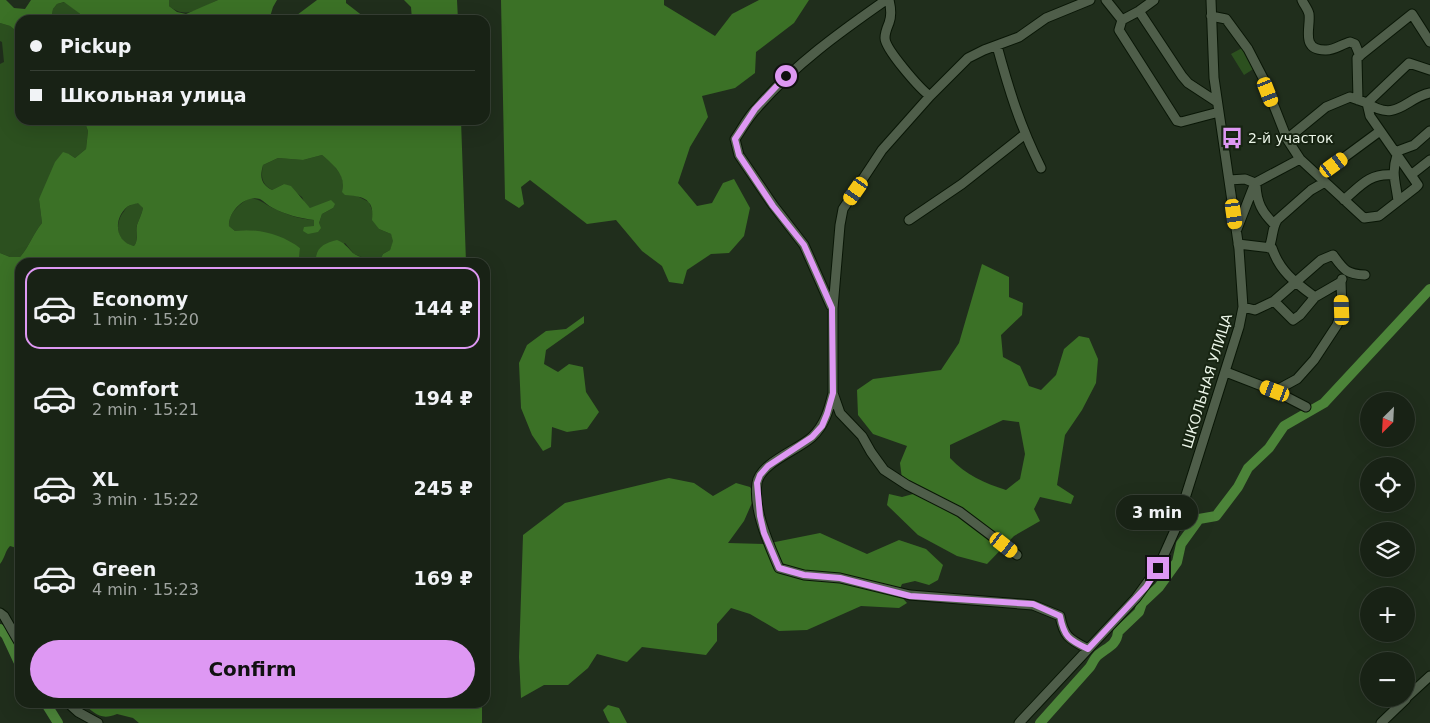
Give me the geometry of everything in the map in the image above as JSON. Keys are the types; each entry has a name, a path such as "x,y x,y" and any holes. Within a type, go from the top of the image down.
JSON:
{"street":[{"path":"832,308 804,245 773,206 739,155 735,139 755,109 786,76 837,34 888,0 891,17 885,37 888,48 912,79 930,96"},
{"path":"1088,649 1071,640 1063,631 1060,616 1033,604 910,596 840,578 804,575 779,568 764,533 760,516 757,483 760,475 768,466 812,437 822,426 833,393 832,308 838,238 843,209 882,150 930,96 968,58 1019,37 1046,18 1090,0"},
{"path":"1106,0 1122,20"},
{"path":"1139,11 1182,76 1218,107 1181,122 1174,118 1119,30 1122,20 1154,0"},
{"name":"ШКОЛЬНАЯ УЛИЦА","path":"1019,723 1146,587 1158,568 1175,530 1239,327 1243,307 1238,244 1214,78 1211,0"},
{"path":"1302,0 1309,13 1308,38 1312,45 1326,51 1350,42 1355,44 1360,56"},
{"path":"1212,16 1226,18 1248,49 1263,78 1287,139 1300,159 1364,218 1379,216 1418,185 1370,116 1363,101 1357,58 1412,14 1430,42"},
{"path":"997,46 1009,91 1024,135 1041,168"},
{"path":"1363,101 1409,64 1430,70"},
{"path":"1287,139 1326,107 1350,97 1377,108 1395,110 1430,93"},
{"path":"1269,248 1274,224 1291,206 1380,131"},
{"path":"1396,153 1414,145 1430,131"},
{"path":"908,220 962,184 1024,135"},
{"path":"1396,153 1393,175 1398,201"},
{"path":"1236,230 1255,183 1300,159"},
{"path":"1411,175 1430,160"},
{"path":"1344,200 1369,178 1384,174 1393,175"},
{"path":"1229,180 1245,179 1255,183"},
{"path":"1255,183 1257,202 1262,211 1274,224"},
{"path":"1238,244 1272,248 1277,262 1295,282 1315,297"},
{"path":"1243,307 1255,310 1274,301 1321,260 1333,255 1344,271 1355,275 1366,275"},
{"path":"1275,391 1297,379 1314,360 1337,325 1342,310 1341,282 1344,271"},
{"path":"1274,301 1293,320 1300,315 1315,297 1341,282"},
{"path":"1226,372 1275,391 1306,407"},
{"path":"833,393 840,412 862,436 884,470 907,485 960,512 1017,555"},
{"path":"0,613 4,616 15,635"},
{"path":"1415,690 1430,676"},
{"path":"1381,723 1398,707"},
{"path":"74,708 98,723"}],"green space":[{"path":"0,0 6,0 14,8 25,9 31,0 169,0 169,6 177,12 186,14 218,0 277,0 271,15 82,15 64,2 57,4 53,9 52,15 15,15 15,30 10,26 0,23"},
{"path":"169,0 218,0 193,11 181,12 169,6"},
{"path":"317,0 346,0 346,3 362,15 297,15"},
{"path":"404,0 457,0 458,15 412,15 411,7"},
{"path":"501,0 664,0 664,5 715,36 732,14 759,0 809,0 794,23 756,52 755,73 735,88 702,96 708,117 690,147 678,183 697,206 712,203 723,183 734,179 750,208 744,236 729,253 711,254 687,270 683,284 669,282 662,266 642,251 616,220 587,224 530,180 521,187 524,204 519,208 505,199"},
{"path":"65,2 82,15 52,15 53,9 57,4"},
{"path":"0,23 10,26 15,30 15,125 86,125 88,131 86,149 75,158 69,154 39,199 42,223 20,257 10,257 0,253 0,64 4,62 2,42 0,41"},
{"path":"1242,48 1255,68 1244,75 1231,54"},
{"path":"86,125 461,125 466,258 381,258 383,254 390,250 393,241 391,234 379,229 372,220 372,207 370,203 357,196 345,195 342,192 343,181 341,176 334,166 322,155 303,160 278,158 263,165 261,173 263,182 268,188 272,190 284,184 291,186 310,208 331,200 335,204 333,208 322,214 319,223 321,228 318,232 308,234 303,231 304,227 314,226 314,220 283,213 260,199 254,198 238,205 229,221 229,226 235,231 261,231 293,243 300,248 299,258 15,258 15,548 10,546 0,564 0,253 10,257 20,257 42,223 39,199 55,162 63,152 75,158 86,149 88,131","holes":["138,203 143,208 137,225 134,246 123,240 118,224 128,206"]},
{"path":"322,155 332,163 341,175 344,185 357,196 369,202 379,229 391,234 394,240 390,250 383,254 381,258 364,258 354,254 345,243 322,258 299,258 300,248 284,240 260,232 235,231 229,226 232,213 249,198 260,201 289,215 314,220 314,227 308,234 319,223 322,214 333,208 310,208 305,204 302,197 284,184 272,190 266,185 262,173 263,165 278,158 303,160"},
{"path":"139,202 143,208 136,228 134,246 124,242 121,238 118,224 127,207"},
{"path":"337,240 353,253 364,258 316,258 321,247"},
{"path":"982,264 1009,277 1009,297 1023,303 1022,315 1001,335 1003,357 1020,366 1029,386 1041,390 1056,375 1064,349 1079,336 1089,338 1098,359 1096,383 1082,410 1065,435 1057,485 1074,496 1071,504 1040,497 1034,509 1040,521 1014,536 987,564 957,556 918,535 887,505 889,494 902,497 924,491 902,479 900,463 907,446 873,434 858,415 857,390 873,379 941,370 959,343","holes":["1003,420 1019,422 1025,454 1020,479 1006,490 976,478 950,458 950,445"]},
{"path":"584,316 584,323 546,350 544,364 558,372 569,364 583,367 586,392 599,412 587,429 567,432 552,427 551,447 543,451 532,435 521,408 519,363 527,345 546,331 566,329"},
{"path":"669,478 694,483 713,496 736,483 750,487 755,496 744,521 728,543 765,544 820,533 867,554 899,540 926,549 943,565 938,580 929,585 915,581 902,584 898,593 907,603 899,608 861,606 807,630 779,631 750,614 731,608 717,624 717,641 706,655 642,647 627,662 597,654 588,668 568,685 544,685 521,698 519,657 523,535 565,503"},
{"path":"608,705 619,708 627,723 610,723 603,710"},
{"path":"88,708 482,708 482,723 139,723 133,718 117,714 106,717 94,713"}],"waterway":[{"path":"1040,723 1090,667 1097,656 1113,644 1118,632 1139,612 1142,603 1159,587 1177,562 1181,544 1199,519 1216,516 1238,487 1248,468 1269,448 1284,426 1324,403 1430,289"},
{"path":"0,629 6,635 15,654"},
{"path":"49,708 58,723"}],"place":[{"name":"2-й участок","path":"1232,138"}],"route":[{"path":"786,76 755,109 735,139 736,147 739,155 773,206 804,245 832,308 834,348 833,393 822,426 803,444 768,466 760,475 757,483 760,516 764,533 779,568 804,575 840,578 910,596 1033,604 1060,616 1063,631 1071,640 1088,649 1146,587 1158,568"}]}
